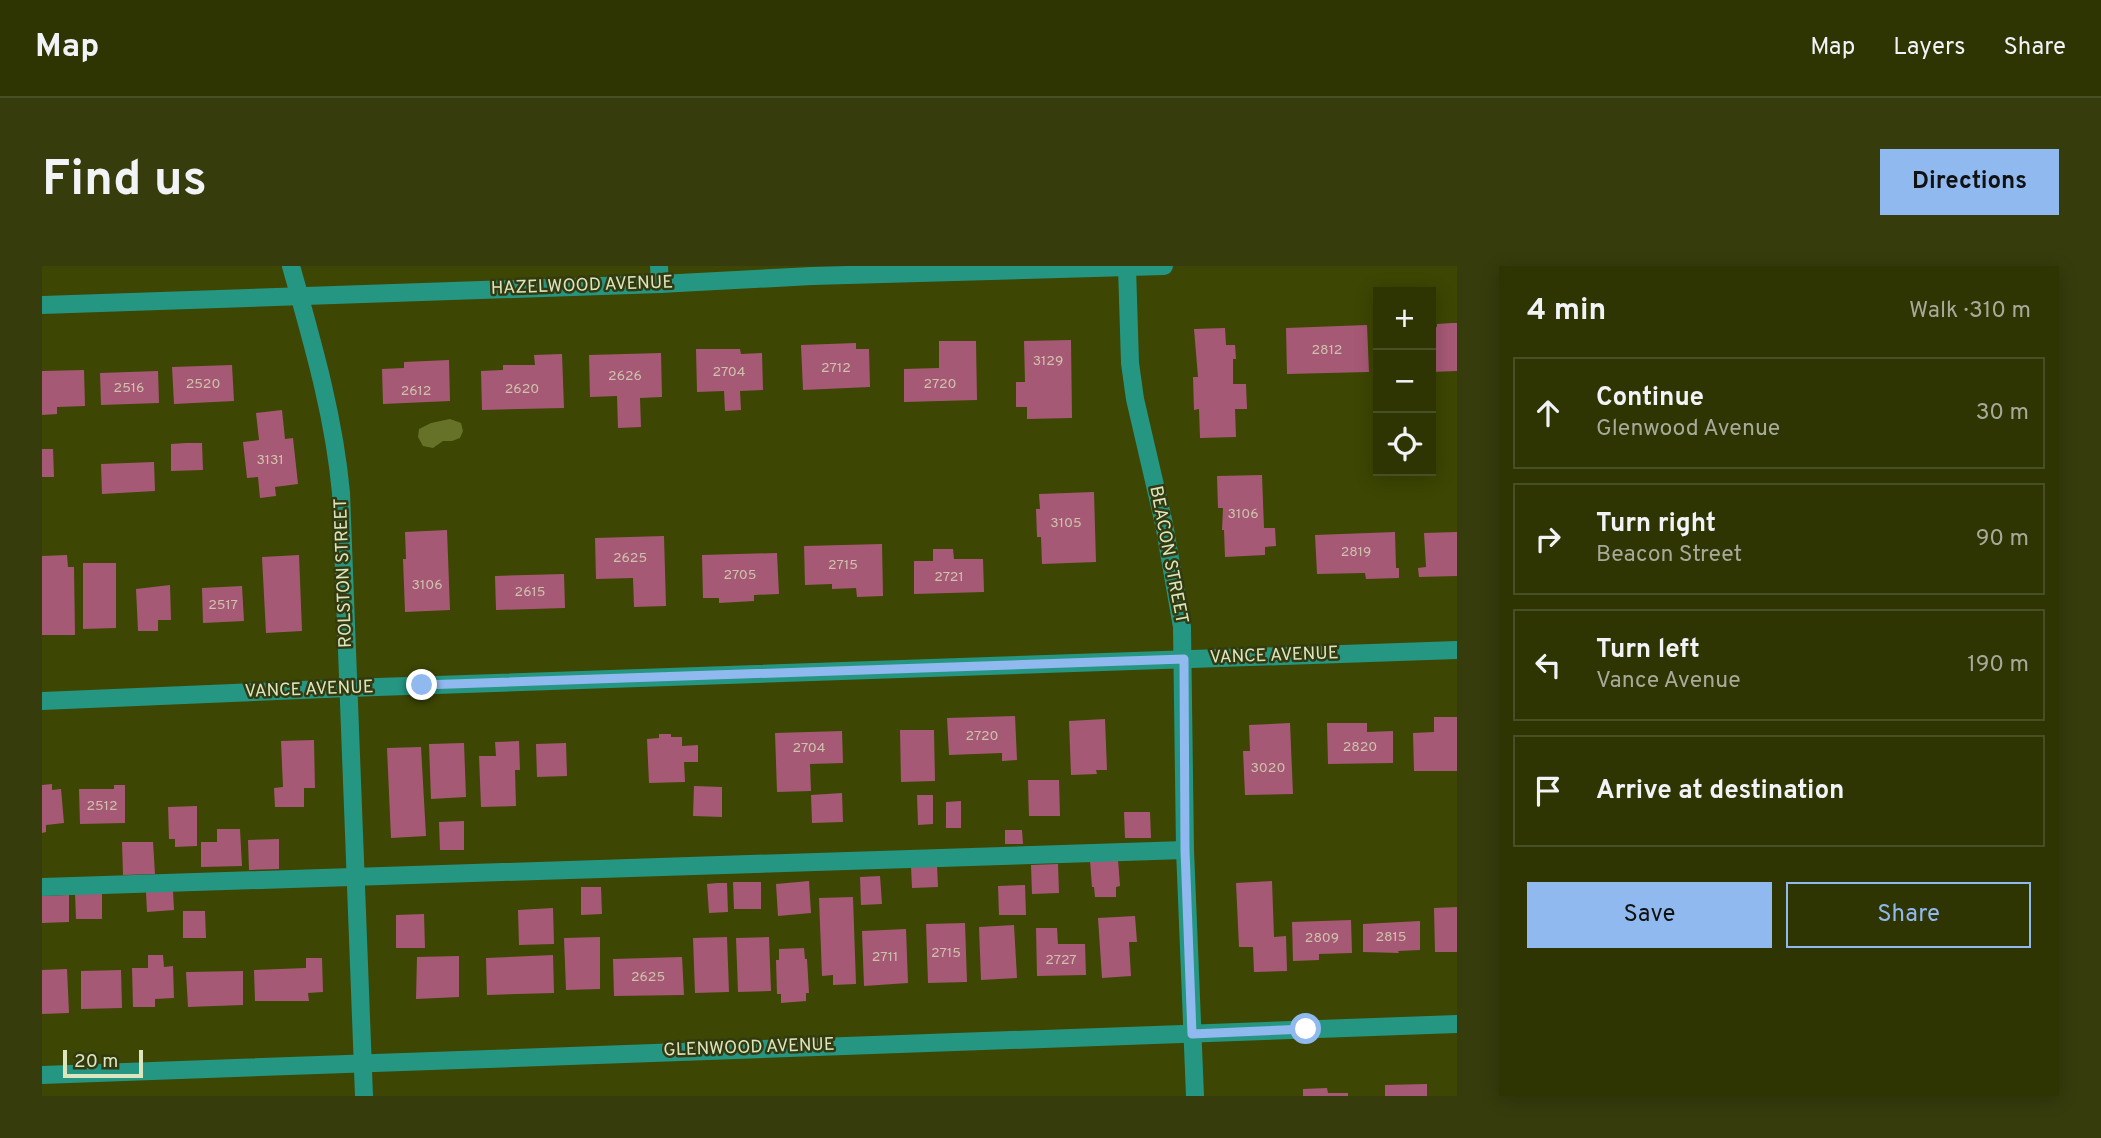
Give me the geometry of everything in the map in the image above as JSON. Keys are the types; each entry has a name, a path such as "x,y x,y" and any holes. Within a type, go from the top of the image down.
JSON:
{"street":[{"name":"ROLSTON STREET","path":"291,266 325,388 338,460 345,568 364,1096"},
{"name":"HAZELWOOD AVENUE","path":"42,305 298,296 659,275 812,276 1164,266"},
{"name":"BEACON STREET","path":"1127,267 1130,363 1135,399 1174,575 1182,627 1185,850 1195,1096"},
{"name":"VANCE AVENUE","path":"42,701 1457,650"},
{"path":"42,887 1185,850"},
{"name":"GLENWOOD AVENUE","path":"42,1075 1457,1024"}],"shaded area":[{"path":"450,419 461,423 463,431 460,438 443,441 433,448 423,446 418,437 419,429"}],"building":[{"path":"1457,323 1457,371 1436,372 1437,324"},
{"path":"1367,325 1369,372 1287,374 1286,328"},
{"path":"1225,328 1226,345 1235,345 1233,384 1246,384 1247,409 1235,409 1236,437 1200,438 1199,409 1194,410 1193,377 1198,377 1194,329"},
{"path":"1071,340 1072,418 1027,419 1027,407 1016,407 1016,382 1025,382 1024,341"},
{"path":"939,341 976,341 977,400 904,402 904,369 939,368"},
{"path":"856,343 856,349 869,349 870,387 803,390 801,345"},
{"path":"696,349 740,349 741,354 762,353 763,390 740,391 741,410 725,411 724,391 697,392"},
{"path":"661,353 662,397 640,398 641,427 618,428 617,396 590,397 589,355"},
{"path":"562,354 564,408 482,410 481,371 503,370 503,365 535,365 534,355"},
{"path":"449,360 450,401 383,404 382,369 404,368 404,362"},
{"path":"232,365 234,401 174,404 172,367"},
{"path":"84,370 85,406 57,407 57,414 42,415 42,371"},
{"path":"158,371 159,403 101,405 100,373"},
{"path":"282,410 285,439 293,438 298,484 275,487 276,496 260,498 258,477 247,478 243,442 259,440 256,413"},
{"path":"202,443 203,470 171,471 171,444"},
{"path":"42,449 53,449 54,477 42,477"},
{"path":"154,462 155,491 102,494 101,464"},
{"path":"1262,475 1264,528 1275,528 1276,546 1265,547 1265,555 1225,557 1223,508 1218,508 1217,476"},
{"path":"1094,492 1096,562 1042,564 1041,537 1037,537 1036,509 1040,509 1039,494"},
{"path":"447,530 450,610 405,612 405,532"},
{"path":"1395,532 1396,568 1399,568 1399,578 1366,579 1365,573 1317,574 1315,535"},
{"path":"1457,532 1457,576 1419,577 1418,568 1426,567 1424,533"},
{"path":"664,536 666,606 634,607 633,578 596,579 595,538"},
{"path":"882,544 883,596 857,597 856,588 832,589 832,584 805,585 804,546"},
{"path":"933,549 953,549 954,559 983,559 984,592 914,594 914,561 933,561"},
{"path":"777,553 779,594 754,595 754,601 719,603 719,598 703,598 702,555"},
{"path":"67,555 68,567 74,567 75,635 42,635 42,556"},
{"path":"299,555 302,631 266,633 262,557"},
{"path":"83,563 116,563 116,628 83,629"},
{"path":"564,574 565,608 496,610 495,576"},
{"path":"170,585 171,620 158,620 158,631 138,631 136,589"},
{"path":"242,586 244,621 203,623 202,588"},
{"path":"1015,716 1017,760 1002,761 1002,753 949,755 947,718"},
{"path":"1434,717 1457,717 1457,771 1414,771 1413,733 1434,732"},
{"path":"1105,719 1107,770 1096,770 1097,774 1071,775 1069,721"},
{"path":"1290,723 1293,794 1245,795 1243,751 1250,751 1249,725"},
{"path":"1327,723 1367,723 1367,732 1393,731 1393,763 1328,764"},
{"path":"900,730 934,730 935,781 901,782"},
{"path":"842,731 843,763 810,764 811,791 777,792 775,733"},
{"path":"659,734 682,737 682,746 698,745 698,762 684,762 685,782 649,783 647,739 659,738"},
{"path":"314,740 315,788 304,788 304,807 275,807 274,788 283,787 281,741"},
{"path":"519,741 520,770 515,770 516,806 481,807 479,756 496,756 495,742"},
{"path":"464,743 466,797 431,799 429,744"},
{"path":"566,743 567,776 537,777 536,744"},
{"path":"421,747 426,836 391,838 387,748"},
{"path":"1028,780 1059,780 1060,816 1029,816"},
{"path":"52,784 52,790 61,789 64,823 46,825 46,832 42,833 42,785"},
{"path":"114,785 125,785 125,823 80,824 79,789 114,789"},
{"path":"694,786 722,787 722,817 693,816"},
{"path":"842,793 843,822 812,823 811,795"},
{"path":"917,795 933,795 933,824 918,825"},
{"path":"961,801 961,828 946,828 946,802"},
{"path":"197,806 197,846 175,847 175,839 169,839 168,807"},
{"path":"1124,812 1150,812 1151,838 1125,838"},
{"path":"464,821 464,850 440,850 439,822"},
{"path":"217,829 240,829 242,866 201,867 201,842 217,842"},
{"path":"1005,830 1022,830 1023,844 1005,844"},
{"path":"279,839 279,869 249,870 248,840"},
{"path":"122,842 153,842 155,874 123,875"},
{"path":"1118,859 1120,886 1116,887 1116,897 1095,897 1090,861"},
{"path":"1058,864 1059,893 1032,894 1031,865"},
{"path":"937,865 938,887 912,888 911,866"},
{"path":"880,876 882,904 861,905 860,877"},
{"path":"809,881 811,913 778,916 776,884"},
{"path":"1272,881 1274,937 1286,936 1287,971 1254,972 1253,947 1239,947 1236,883"},
{"path":"733,882 761,882 761,909 734,909"},
{"path":"727,883 728,912 709,913 707,884"},
{"path":"1025,885 1026,915 999,915 998,886"},
{"path":"581,887 601,887 602,914 581,915"},
{"path":"173,891 174,910 147,912 146,892"},
{"path":"75,893 102,893 102,919 76,919"},
{"path":"69,895 69,922 42,923 42,896"},
{"path":"853,897 856,984 833,985 833,975 822,976 819,898"},
{"path":"1457,907 1457,952 1435,952 1434,908"},
{"path":"553,908 554,944 519,945 518,910"},
{"path":"183,911 205,911 206,938 183,938"},
{"path":"424,914 425,948 396,948 396,915"},
{"path":"1135,916 1137,942 1129,942 1131,976 1102,978 1098,918"},
{"path":"1351,920 1352,953 1319,954 1319,960 1293,961 1292,922"},
{"path":"1420,921 1420,950 1398,951 1399,953 1363,952 1363,924"},
{"path":"965,923 967,982 928,983 926,924"},
{"path":"1014,925 1017,978 981,980 979,927"},
{"path":"1036,928 1057,928 1058,944 1085,944 1086,975 1037,976"},
{"path":"906,929 908,983 864,986 862,931"},
{"path":"600,937 600,989 566,990 564,938"},
{"path":"727,937 729,992 695,993 693,938"},
{"path":"769,937 771,991 738,992 736,938"},
{"path":"804,948 809,993 806,993 806,1001 781,1003 781,994 777,994 776,960 779,960 779,949"},
{"path":"148,955 163,955 164,967 173,966 174,998 155,999 155,1007 133,1007 132,968 148,968"},
{"path":"553,955 554,993 487,995 486,958"},
{"path":"459,956 459,997 416,999 417,957"},
{"path":"682,957 684,995 614,996 613,959"},
{"path":"306,958 322,958 323,992 308,993 309,1001 255,1001 254,970 306,968"},
{"path":"67,969 69,1013 42,1014 42,970"},
{"path":"121,970 122,1008 81,1009 81,971"},
{"path":"243,971 243,1005 188,1007 186,972"},
{"path":"1427,1084 1427,1096 1385,1096 1385,1085"},
{"path":"1327,1088 1328,1093 1348,1093 1348,1096 1303,1096 1303,1089"}],"route":[{"path":"422,685 1184,659 1185,850 1192,1034 1306,1029"}]}
